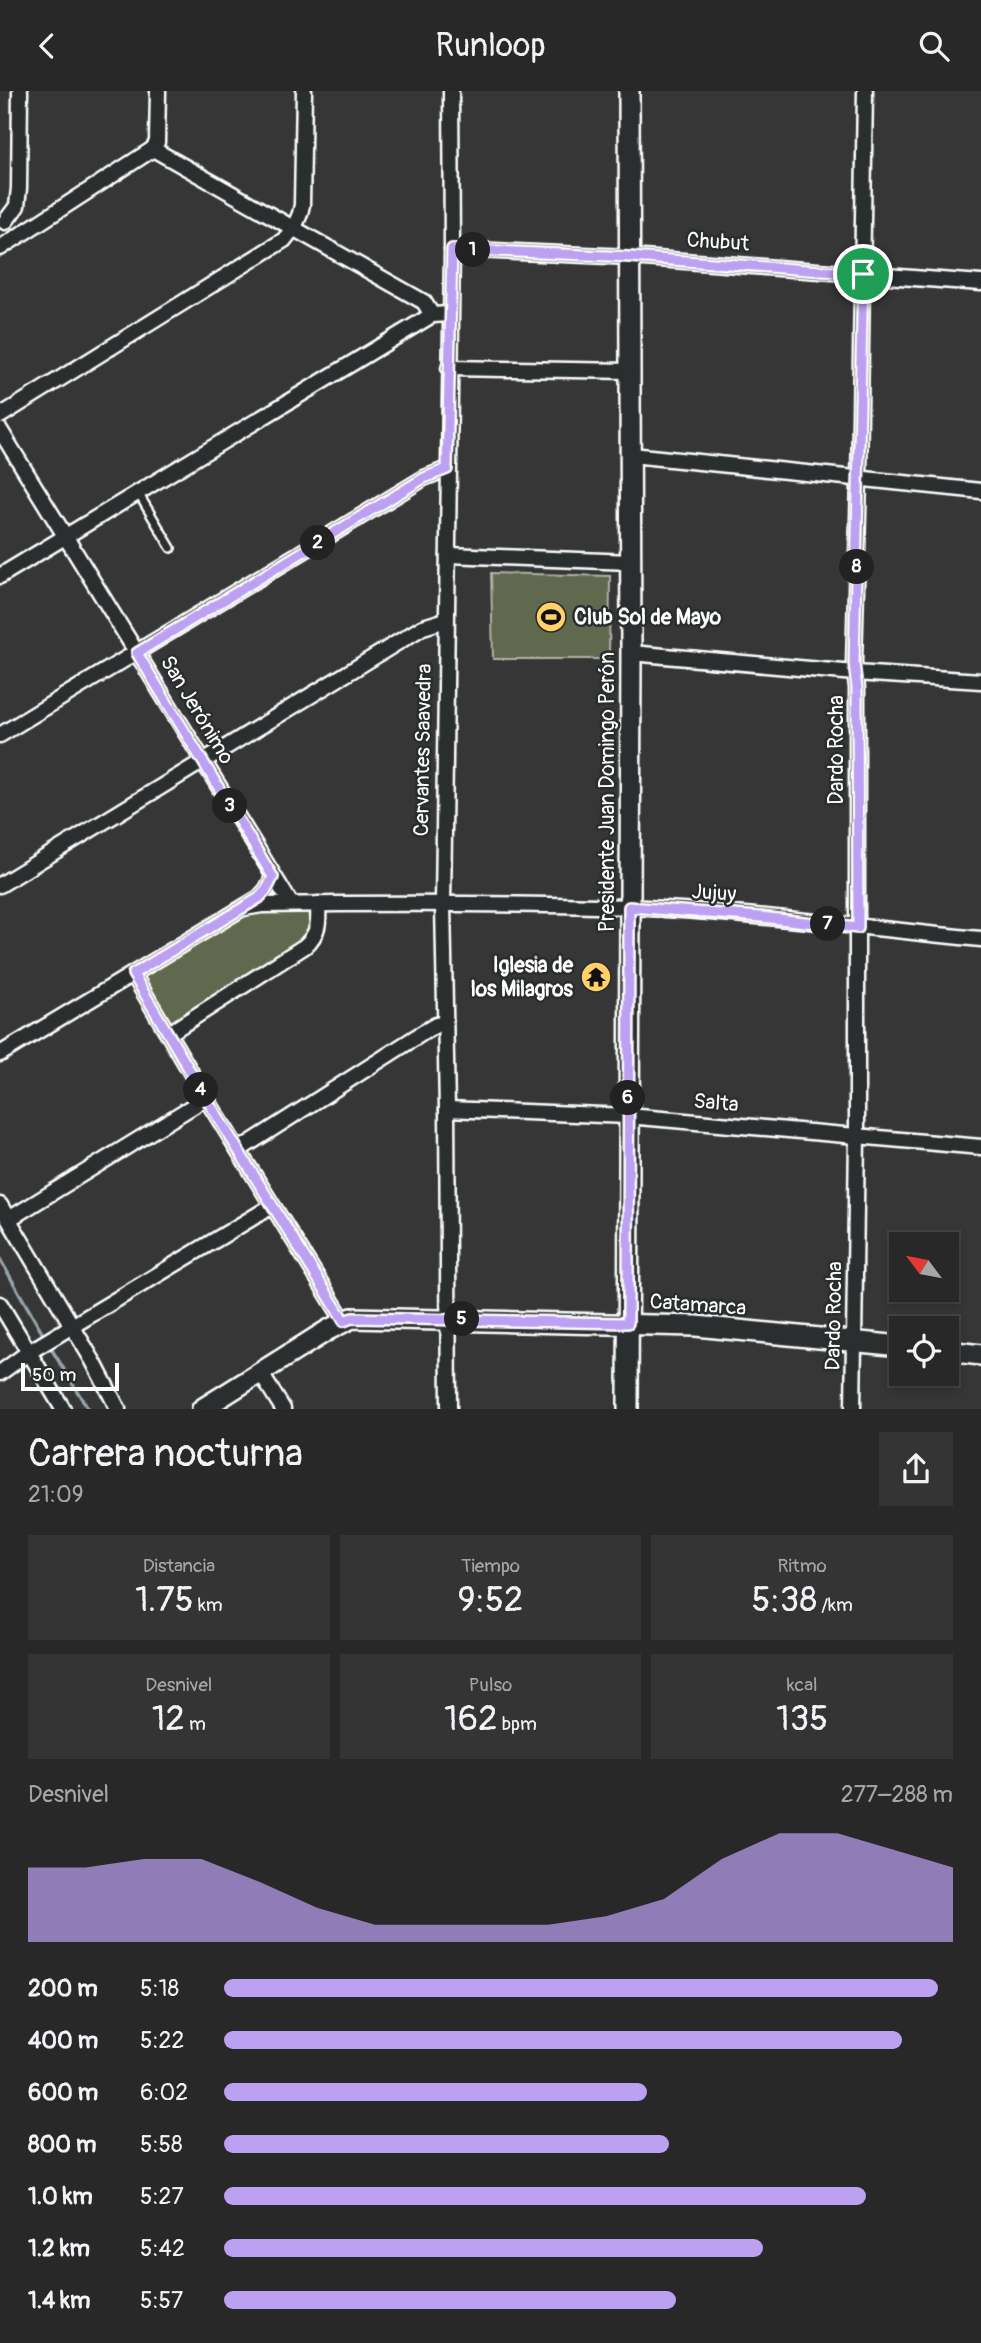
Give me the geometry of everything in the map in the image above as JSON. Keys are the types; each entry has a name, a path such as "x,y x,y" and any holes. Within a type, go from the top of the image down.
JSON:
{"street":[{"path":"16,239 3,218 17,206 20,91"},
{"path":"0,248 153,149 157,142 158,91"},
{"path":"0,416 284,240 293,229 302,205 303,91"},
{"name":"Cervantes Saavedra","path":"449,1409 443,904 452,249 451,91"},
{"name":"Presidente Juan Domingo Perón","path":"628,1409 631,653 629,91"},
{"name":"Dardo Rocha","path":"853,1409 858,928 854,663 865,91"},
{"path":"153,149 424,302 432,314"},
{"name":"Chubut","path":"452,249 630,257 981,283"},
{"path":"0,576 432,314 450,314"},
{"path":"449,368 629,371"},
{"name":"San Jerónimo","path":"0,430 291,904"},
{"path":"631,455 981,491"},
{"path":"0,735 424,478 447,469"},
{"path":"448,555 631,562"},
{"path":"0,885 423,627 446,619"},
{"path":"631,653 981,681"},
{"path":"0,1054 244,908 259,898 273,877"},
{"name":"Jujuy","path":"244,908 291,904 629,907 981,939"},
{"path":"168,1034 312,940 319,927 318,904"},
{"path":"133,974 344,1321 202,1409"},
{"path":"239,1150 424,1032 445,1023"},
{"path":"9,1219 206,1098"},
{"name":"Salta","path":"447,1109 628,1116 981,1147"},
{"path":"0,1205 118,1409"},
{"path":"0,1373 33,1350 272,1206"},
{"path":"0,1304 33,1350 63,1409"},
{"name":"Catamarca","path":"344,1321 352,1318 628,1323 696,1326 889,1344"},
{"path":"959,1352 981,1355"},
{"path":"260,1372 283,1409"}],"lane":[{"path":"138,492 170,548"}],"green space":[{"name":"Club Sol de Mayo","path":"491,573 610,576 609,659 493,659"},
{"path":"309,909 314,922 302,941 170,1024 143,979 145,975 240,918 253,913"}],"waterway":[{"path":"0,1259 45,1338"},
{"path":"49,1345 88,1409"}],"place":[{"name":"Club Sol de Mayo","path":"551,617"},
{"name":"Iglesia de los Milagros","path":"596,977"}],"route":[{"path":"452,249 630,257 863,274 854,663 857,688 858,928 629,907 628,1323 352,1318 344,1321 133,974 259,898 273,877 137,653 424,478 447,469 452,249"}]}
